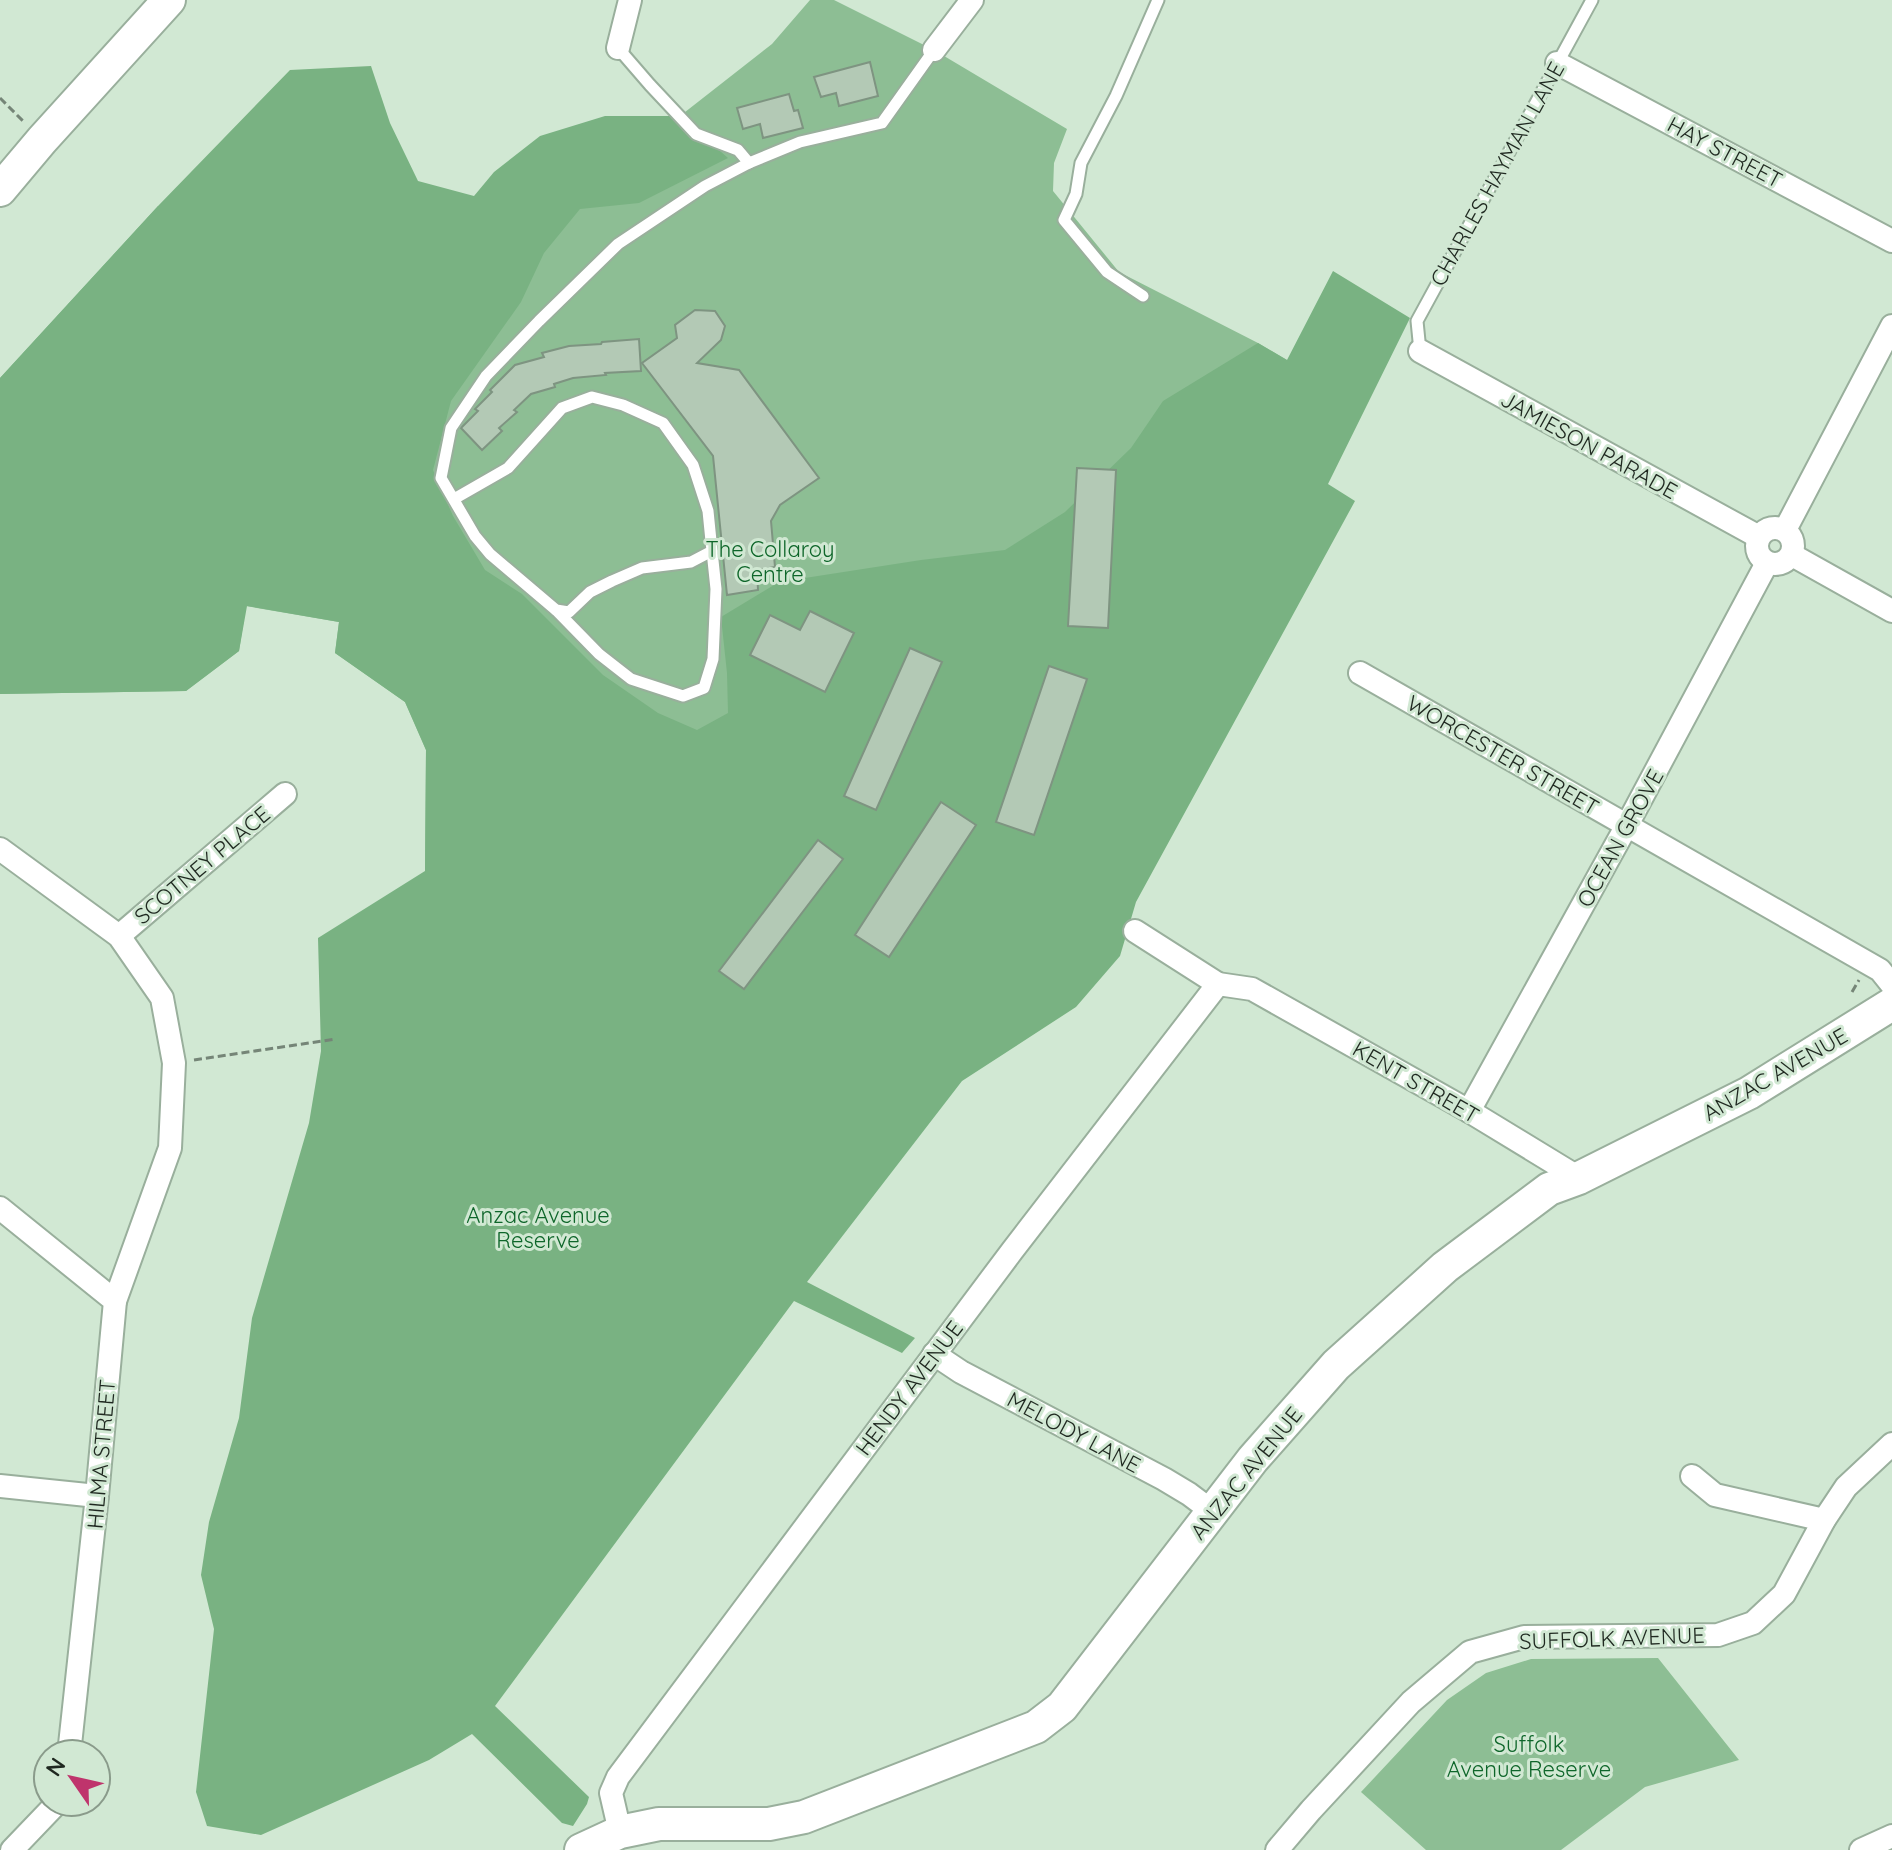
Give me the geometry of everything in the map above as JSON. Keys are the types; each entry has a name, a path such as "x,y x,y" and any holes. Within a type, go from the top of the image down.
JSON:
{"street":[{"path":"0,190 169,0"},
{"path":"618,48 630,0"},
{"path":"934,50 972,0"},
{"name":"HAY STREET","path":"1557,63 1892,241"},
{"path":"1785,530 1892,326"},
{"name":"JAMIESON PARADE","path":"1420,351 1759,537"},
{"path":"1770,528 1785,530 1793,541 1792,555 1781,564 1767,563 1757,551 1759,537 1770,528"},
{"path":"1792,555 1892,611"},
{"name":"OCEAN GROVE","path":"1469,1111 1767,563"},
{"name":"WORCESTER STREET","path":"1360,673 1880,970 1892,985"},
{"name":"SCOTNEY PLACE","path":"119,936 285,794"},
{"name":"HILMA STREET","path":"0,849 119,936 162,998 174,1063 170,1148 115,1301 71,1738"},
{"path":"1135,931 1218,984"},
{"name":"KENT STREET","path":"1218,984 1252,989 1469,1111 1579,1178"},
{"name":"HENDY AVENUE","path":"620,1832 611,1793 618,1777 934,1354 1218,984"},
{"name":"ANZAC AVENUE","path":"581,1850 620,1832 659,1824 769,1824 804,1817 1036,1727 1062,1707 1253,1459 1336,1365 1445,1267 1549,1189 1579,1178 1749,1093 1892,1004"},
{"path":"0,1208 115,1301"},
{"name":"MELODY LANE","path":"934,1354 961,1372 1164,1479 1213,1512"},
{"name":"SUFFOLK AVENUE","path":"1277,1850 1411,1702 1470,1652 1524,1637 1718,1635 1753,1623 1784,1594 1824,1520 1846,1487 1892,1444"},
{"path":"1692,1476 1715,1495 1824,1520"},
{"path":"0,1486 97,1496"},
{"path":"12,1850 43,1818"},
{"path":"1861,1850 1892,1836"}],"lane":[{"path":"1143,296 1107,272 1064,220 1076,194 1081,163 1116,96 1158,0"},
{"name":"CHARLES HAYMAN LANE","path":"1420,351 1417,321 1592,0"},
{"path":"618,48 696,134 738,150 749,163"},
{"path":"454,499 508,468 562,408 592,397 623,405 663,423 693,465 708,511 716,589 713,659 704,688 683,696 631,679 599,654 556,610 490,554 475,536 441,478 451,428 486,376 618,244 705,186 749,163 800,142 882,123 934,50"},
{"path":"556,610 569,612 590,592 642,568 691,562 712,551"}],"path":[{"path":"0,98 42,140"},
{"path":"174,1063 336,1039"}],"green space":[{"name":"The Collaroy Centre","path":"810,0 834,0 934,50 1067,129 1054,163 1053,191 1119,272 1287,360 1233,484 425,871 426,750 405,702 335,653 339,622 246,606 239,651 186,691 0,694 0,378 158,206 456,323 680,116 772,44"},
{"name":"Anzac Avenue Reserve","path":"371,66 390,123 418,181 474,196 494,172 540,136 605,116 680,116 728,158 639,203 580,209 544,253 521,302 451,401 433,470 453,516 485,570 522,594 603,675 658,713 697,730 728,713 721,617 779,582 1005,550 1065,512 1131,448 1163,401 1258,343 1287,360 1333,271 1410,318 1328,484 1355,501 1136,902 1120,956 1076,1007 962,1081 807,1282 915,1338 902,1353 794,1301 495,1706 589,1797 573,1826 562,1823 472,1734 429,1760 261,1835 207,1826 196,1792 214,1629 201,1575 209,1522 239,1418 252,1318 309,1123 321,1051 318,938 425,871 426,750 405,702 335,653 339,622 247,606 239,651 186,691 0,694 0,378 158,206 290,70"},
{"name":"Suffolk Avenue Reserve","path":"1658,1658 1739,1760 1645,1787 1561,1850 1426,1850 1361,1792 1447,1700 1486,1673 1531,1659"}],"building":[{"path":"870,62 878,96 839,106 836,93 821,97 814,77"},
{"path":"789,94 803,128 763,138 760,124 743,129 737,108"},
{"path":"695,310 715,311 725,326 721,340 697,363 739,370 819,478 780,505 771,521 775,567 757,570 758,590 727,595 713,456 642,363 677,338 675,325"},
{"path":"639,339 641,371 573,378 531,394 499,428 502,431 482,450 461,428 478,411 475,409 492,392 490,390 515,365 569,346"},
{"path":"1077,468 1116,470 1108,628 1068,626"},
{"path":"810,611 854,633 825,692 750,655 770,615 800,630"},
{"path":"910,648 942,662 876,810 844,796"},
{"path":"1049,666 1087,679 1034,835 996,822"},
{"path":"941,802 976,825 889,957 855,935"},
{"path":"818,840 843,859 744,989 719,971"}]}
